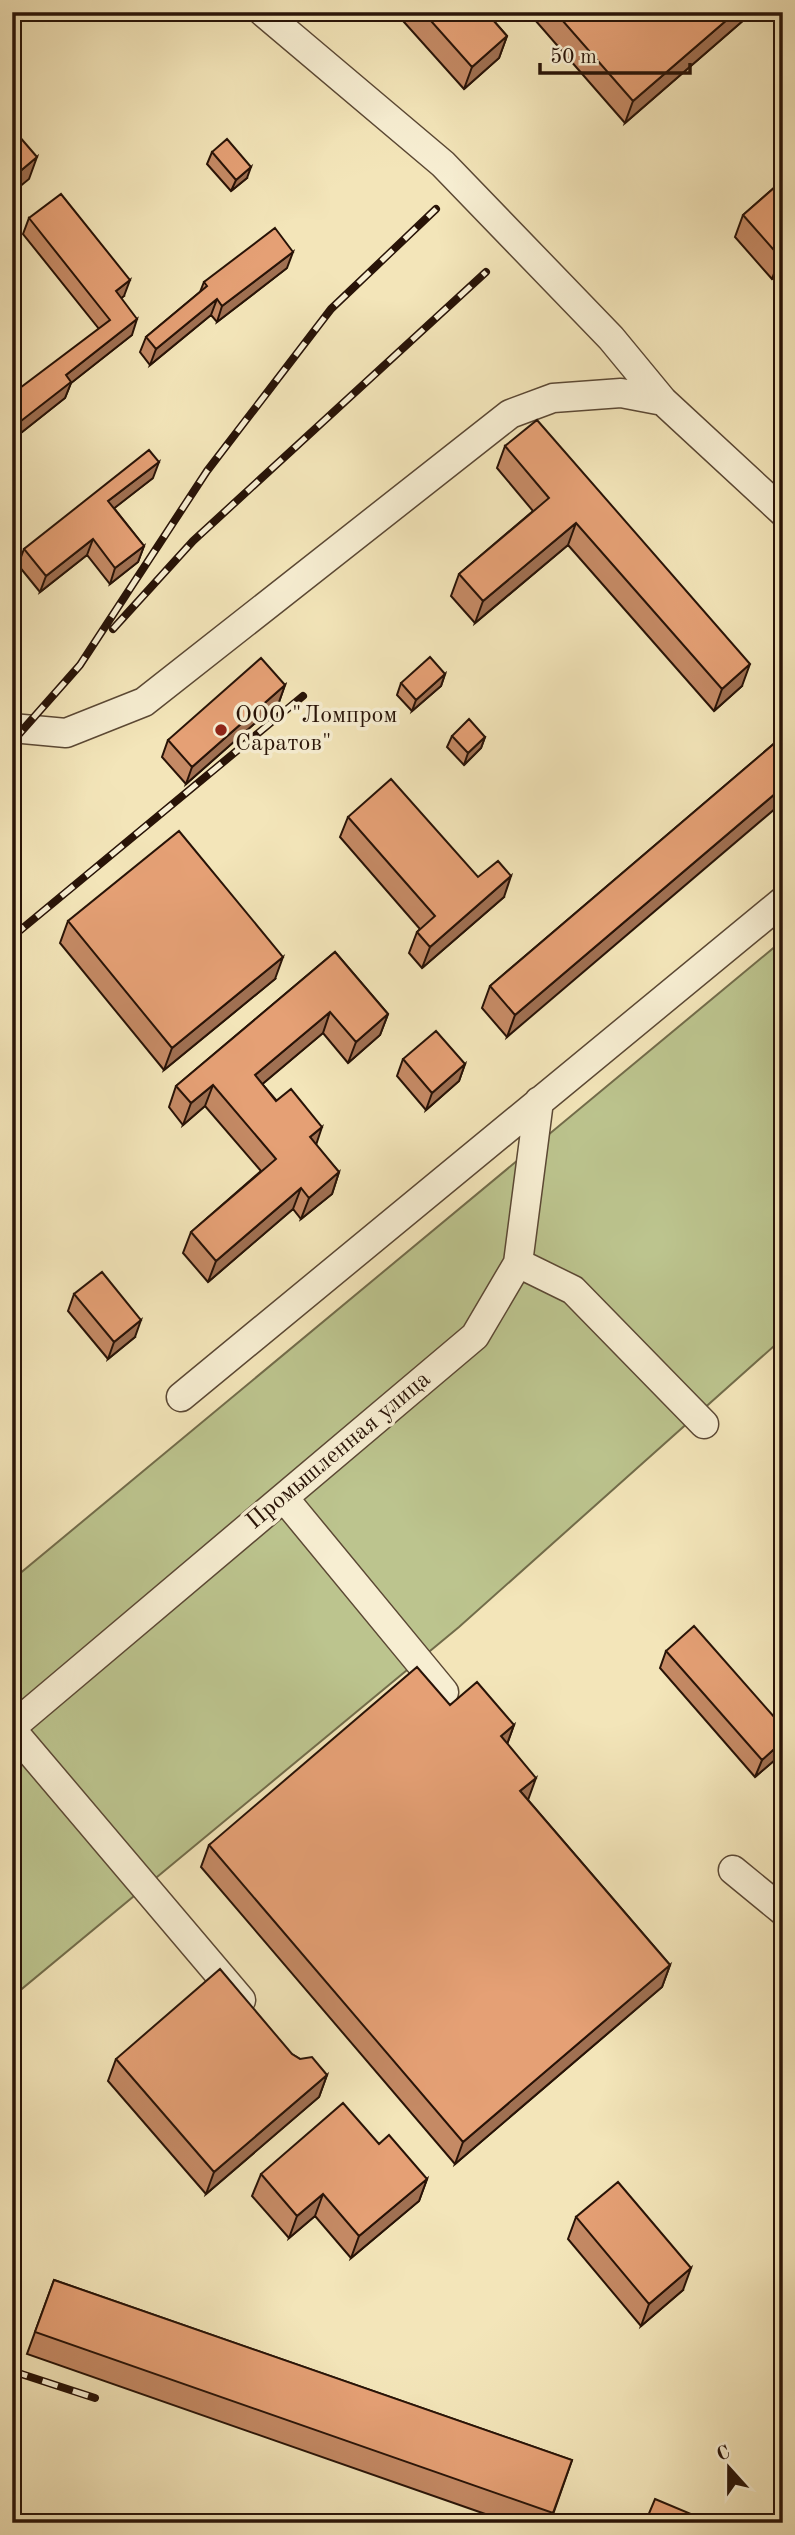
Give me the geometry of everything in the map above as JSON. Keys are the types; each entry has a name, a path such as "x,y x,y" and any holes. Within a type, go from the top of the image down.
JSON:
{"street":[{"path":"263,12 443,164 611,338 663,401 783,512"},
{"path":"12,728 66,733 144,702 510,414 554,398 621,393 663,401"},
{"path":"181,1398 539,1101 777,916"},
{"name":"Промышленная улица","path":"12,1728 475,1336 518,1263 539,1101"},
{"path":"518,1263 573,1290 704,1424"},
{"path":"284,1498 444,1692"},
{"path":"12,1728 261,2023"},
{"path":"733,1870 783,1911"}],"green space":[{"path":"783,940 783,1338 459,1627 12,1997 12,1580"}],"building":[{"path":"423,12 486,12 507,36 472,67"},
{"path":"555,12 736,12 633,101"},
{"path":"12,128 37,157 12,178"},
{"path":"227,139 251,167 236,180 212,152"},
{"path":"783,180 783,254 780,257 743,215"},
{"path":"61,194 130,280 116,291 137,319 66,375 71,382 12,428 12,394 110,320 29,218"},
{"path":"275,228 293,252 222,306 217,299 156,349 146,337 207,286 204,282"},
{"path":"537,420 750,664 722,689 576,523 483,601 459,574 549,498 505,446"},
{"path":"149,450 159,462 108,501 144,546 115,568 93,539 46,576 24,549"},
{"path":"430,657 445,674 416,700 401,683"},
{"name":"ООО \"Ломпром Саратов\"","path":"261,658 285,685 192,767 168,740"},
{"path":"469,719 485,737 468,753 452,736"},
{"path":"783,736 783,787 515,1015 490,986"},
{"path":"391,779 478,877 498,861 511,876 430,947 417,932 435,916 348,817"},
{"path":"179,831 283,957 172,1048 68,921"},
{"path":"335,952 388,1014 356,1042 330,1012 255,1075 276,1101 291,1089 322,1127 310,1137 339,1172 309,1198 301,1188 216,1261 191,1232 276,1159 213,1085 191,1103 176,1086"},
{"path":"436,1031 465,1064 432,1093 403,1059"},
{"path":"102,1272 141,1320 114,1342 74,1294"},
{"path":"694,1626 783,1727 783,1741 762,1760 666,1651"},
{"path":"417,1667 450,1705 477,1682 514,1725 501,1736 536,1778 520,1791 670,1965 463,2142 209,1845"},
{"path":"220,1969 292,2054 300,2059 312,2057 327,2075 214,2172 116,2059"},
{"path":"343,2103 379,2144 389,2135 427,2179 359,2236 323,2194 297,2216 261,2174"},
{"path":"618,2182 691,2268 649,2304 576,2217"},
{"path":"54,2280 572,2460 553,2513 35,2332"},
{"path":"655,2499 691,2514 688,2523 645,2523"}],"railway":[{"path":"12,742 80,665 207,471 331,309 436,209"},
{"path":"113,629 193,541 486,272"},
{"path":"12,937 303,696"},
{"path":"12,2371 95,2398"}],"place":[{"name":"ООО \"Ломпром Саратов\"","path":"221,730"}]}
